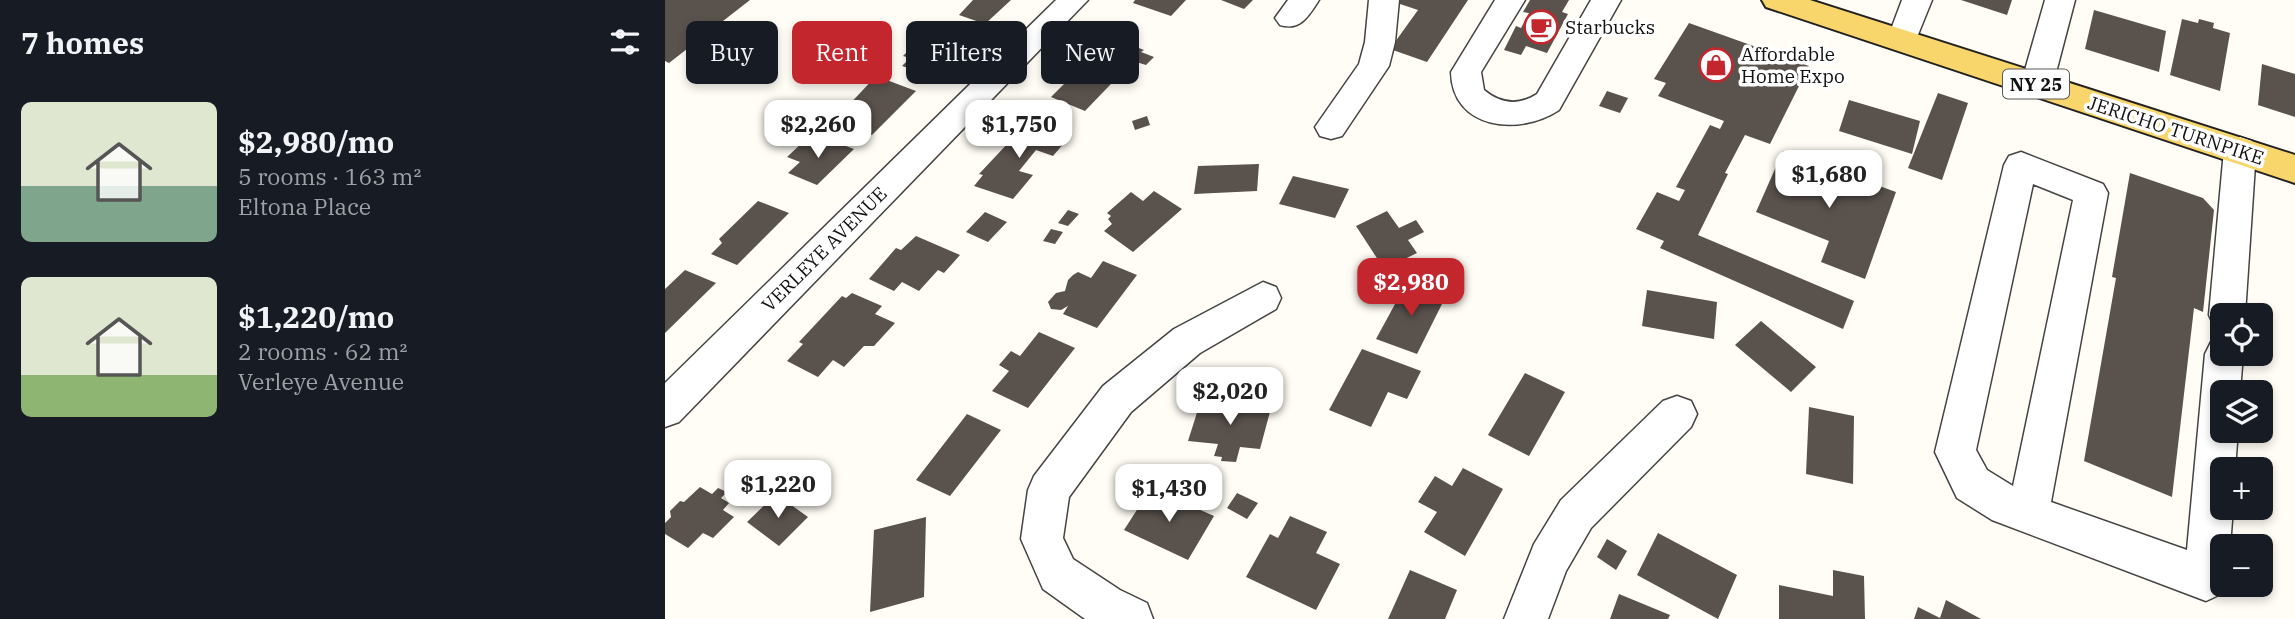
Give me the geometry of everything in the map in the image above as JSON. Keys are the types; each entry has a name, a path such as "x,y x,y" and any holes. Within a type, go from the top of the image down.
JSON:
{"main road":[{"name":"JERICHO TURNPIKE","path":"1792,2 2295,169"}],"street":[{"name":"VERLEYE AVENUE","path":"665,410 1073,0"},
{"path":"1331,127 1374,66 1380,42 1384,0"},
{"path":"1510,0 1467,72 1465,82 1466,91 1477,102 1501,113 1522,116 1538,111 1548,102 1607,0"},
{"path":"1902,40 1917,0"},
{"path":"2037,84 2060,0"},
{"path":"2228,303 2239,150"},
{"path":"2028,514 2091,193 2021,165 1955,452 1972,484 2007,506 2028,514 2206,579 2223,366"},
{"path":"1131,619 1104,606 1058,574 1042,539 1049,490 1117,399 1187,341 1263,298"},
{"path":"1526,619 1549,559 1576,514 1677,414"}],"building":[{"path":"665,0 750,0 723,21 686,21 686,50 669,63 665,61"},
{"path":"973,0 1011,0 988,21 976,21 959,15"},
{"path":"1135,0 1186,0 1171,16 1133,3"},
{"path":"1221,0 1253,0 1244,9"},
{"path":"1399,0 1468,0 1427,62 1390,49 1418,10 1397,3"},
{"name":"Starbucks","path":"1530,0 1569,0 1562,12 1568,14 1547,53 1526,46 1521,55 1504,50 1516,26 1521,28 1529,13 1523,12"},
{"path":"1961,0 2012,0 2007,15"},
{"path":"2094,10 2166,31 2159,72 2085,49"},
{"path":"2182,19 2198,23 2199,19 2214,23 2213,28 2230,33 2220,91 2170,75"},
{"path":"1689,23 1809,66 1770,144 1745,135 1698,235 1854,301 1843,329 1660,248 1664,241 1636,229 1657,192 1679,201 1685,190 1676,187 1710,125 1720,129 1724,121 1658,96 1666,83 1654,79"},
{"path":"1139,48 1144,50 1141,52 1154,57 1146,65 1139,63"},
{"path":"2262,64 2295,74 2295,117 2258,105"},
{"path":"892,82 916,91 872,135 851,126 862,115 846,108 868,84"},
{"path":"1064,84 1111,84 1085,111 1051,97"},
{"path":"1607,91 1628,98 1620,113 1599,106"},
{"path":"1938,93 1968,103 1942,180 1908,168"},
{"path":"1849,100 1920,121 1912,154 1839,131"},
{"path":"1147,116 1150,125 1135,130 1132,121"},
{"path":"1027,123 1071,135 1053,156 1036,150 1019,171 1033,175 1013,199 974,186 983,175 979,174"},
{"path":"827,139 854,149 817,185 788,173 800,162 787,157 803,142 818,147"},
{"path":"1783,151 1896,192 1865,279 1821,262 1829,241 1756,212"},
{"path":"1259,164 1257,191 1194,194 1198,166"},
{"path":"2130,173 2203,198 2214,210 2203,312 2194,308 2172,497 2084,461 2116,278 2112,277"},
{"path":"1293,176 1349,189 1335,218 1279,204"},
{"path":"1154,191 1182,209 1133,252 1104,231 1112,224 1108,219 1111,216 1107,213 1131,192 1143,201"},
{"path":"758,201 789,213 737,265 711,254 722,243 719,239"},
{"path":"1068,210 1079,214 1068,226 1058,223"},
{"path":"1387,211 1399,228 1416,220 1424,232 1408,240 1417,253 1384,269 1356,226"},
{"path":"985,212 1007,222 988,242 966,232"},
{"path":"1051,229 1063,232 1055,244 1043,241"},
{"path":"916,236 960,255 944,273 938,270 919,291 902,282 894,291 869,279 896,248 901,250"},
{"path":"1103,261 1137,275 1097,328 1063,314 1068,306 1061,310 1051,309 1048,302 1056,293 1065,291 1068,280 1073,275 1078,272 1091,278"},
{"path":"685,270 716,283 665,333 665,289"},
{"path":"1407,282 1446,296 1417,354 1376,339"},
{"path":"1647,290 1717,302 1714,339 1642,326"},
{"path":"852,293 882,306 875,314 895,323 874,346 864,346 844,367 833,360 818,377 787,361 803,344 799,342 842,296 846,298"},
{"path":"1761,321 1816,367 1791,392 1735,345"},
{"path":"1039,332 1075,348 1028,408 992,391 1009,371 999,365 1011,351 1020,356"},
{"path":"1362,349 1421,371 1407,399 1388,392 1371,427 1329,410"},
{"path":"1525,373 1565,392 1529,456 1488,435"},
{"path":"1201,400 1271,408 1260,449 1240,447 1236,462 1221,461 1222,457 1214,456 1218,444 1188,441"},
{"path":"1809,407 1854,416 1853,484 1806,474"},
{"path":"967,414 1001,430 950,496 916,480"},
{"path":"1463,468 1503,489 1465,556 1424,532 1437,512 1418,502 1435,476 1452,486"},
{"path":"700,487 712,494 718,488 727,492 721,498 729,503 723,510 734,517 713,538 703,533 688,548 665,534 665,523 671,517 670,511"},
{"path":"1151,488 1214,516 1188,560 1124,530"},
{"path":"1237,493 1258,503 1247,519 1227,508"},
{"path":"776,494 808,517 779,546 747,522"},
{"path":"1290,516 1327,532 1316,553 1340,564 1316,610 1246,577 1270,534 1278,538"},
{"path":"926,517 924,597 870,612 874,530"},
{"path":"1658,533 1737,575 1718,619 1637,575"},
{"path":"1607,539 1627,551 1616,570 1597,557"},
{"path":"1410,570 1457,590 1445,619 1388,619"},
{"path":"1833,570 1864,576 1865,619 1779,619 1779,585 1833,596"},
{"path":"1619,594 1670,615 1668,619 1610,619"},
{"path":"1946,600 1981,619 1914,619 1918,607 1940,618"}],"place":[{"name":"Starbucks","path":"1541,27"},
{"name":"Affordable Home Expo","path":"1716,65"}]}
